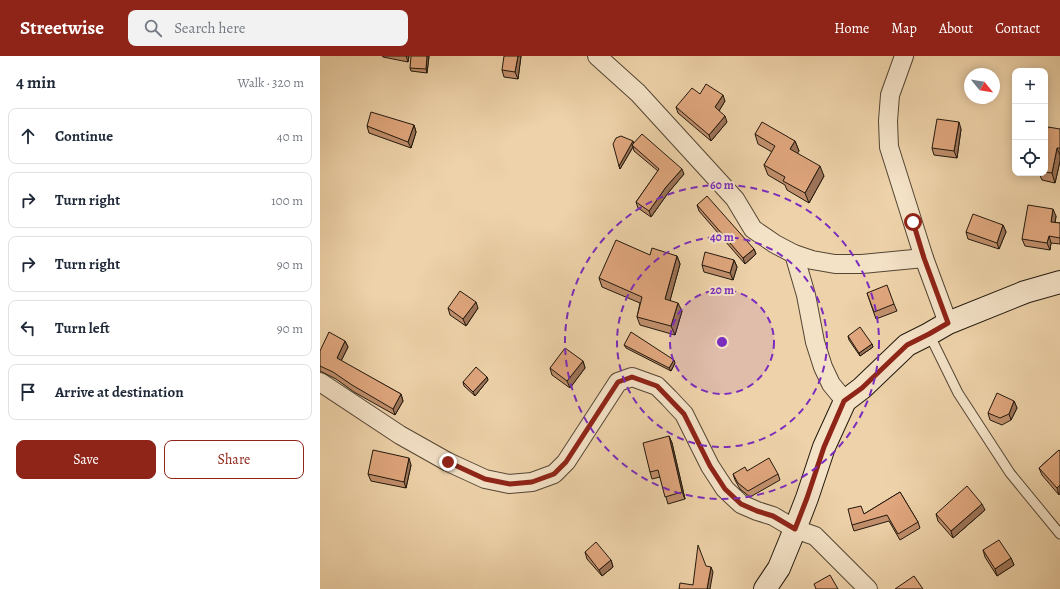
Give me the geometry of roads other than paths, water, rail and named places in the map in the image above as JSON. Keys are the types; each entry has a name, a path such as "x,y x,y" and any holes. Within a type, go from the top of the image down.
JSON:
{"main road":[{"path":"765,589 779,568 807,498 824,447 844,401 862,388 907,345 948,323 1025,292 1060,282"}],"street":[{"path":"597,56 638,93 735,199 753,229 775,244 794,254 812,260 836,264 862,264 924,258"},
{"path":"904,56 890,95 888,121 889,147 924,258 948,323"},
{"path":"794,254 806,295 815,342 823,367 831,384 844,401"},
{"path":"320,382 400,435 448,462 485,479 510,484 532,482 554,474 570,456 618,382 632,377 657,386 684,414 710,466 725,489 741,504 773,516 795,529 815,536 868,589"}],"lane":[{"path":"929,334 958,393 1010,473 1060,534"}]}
